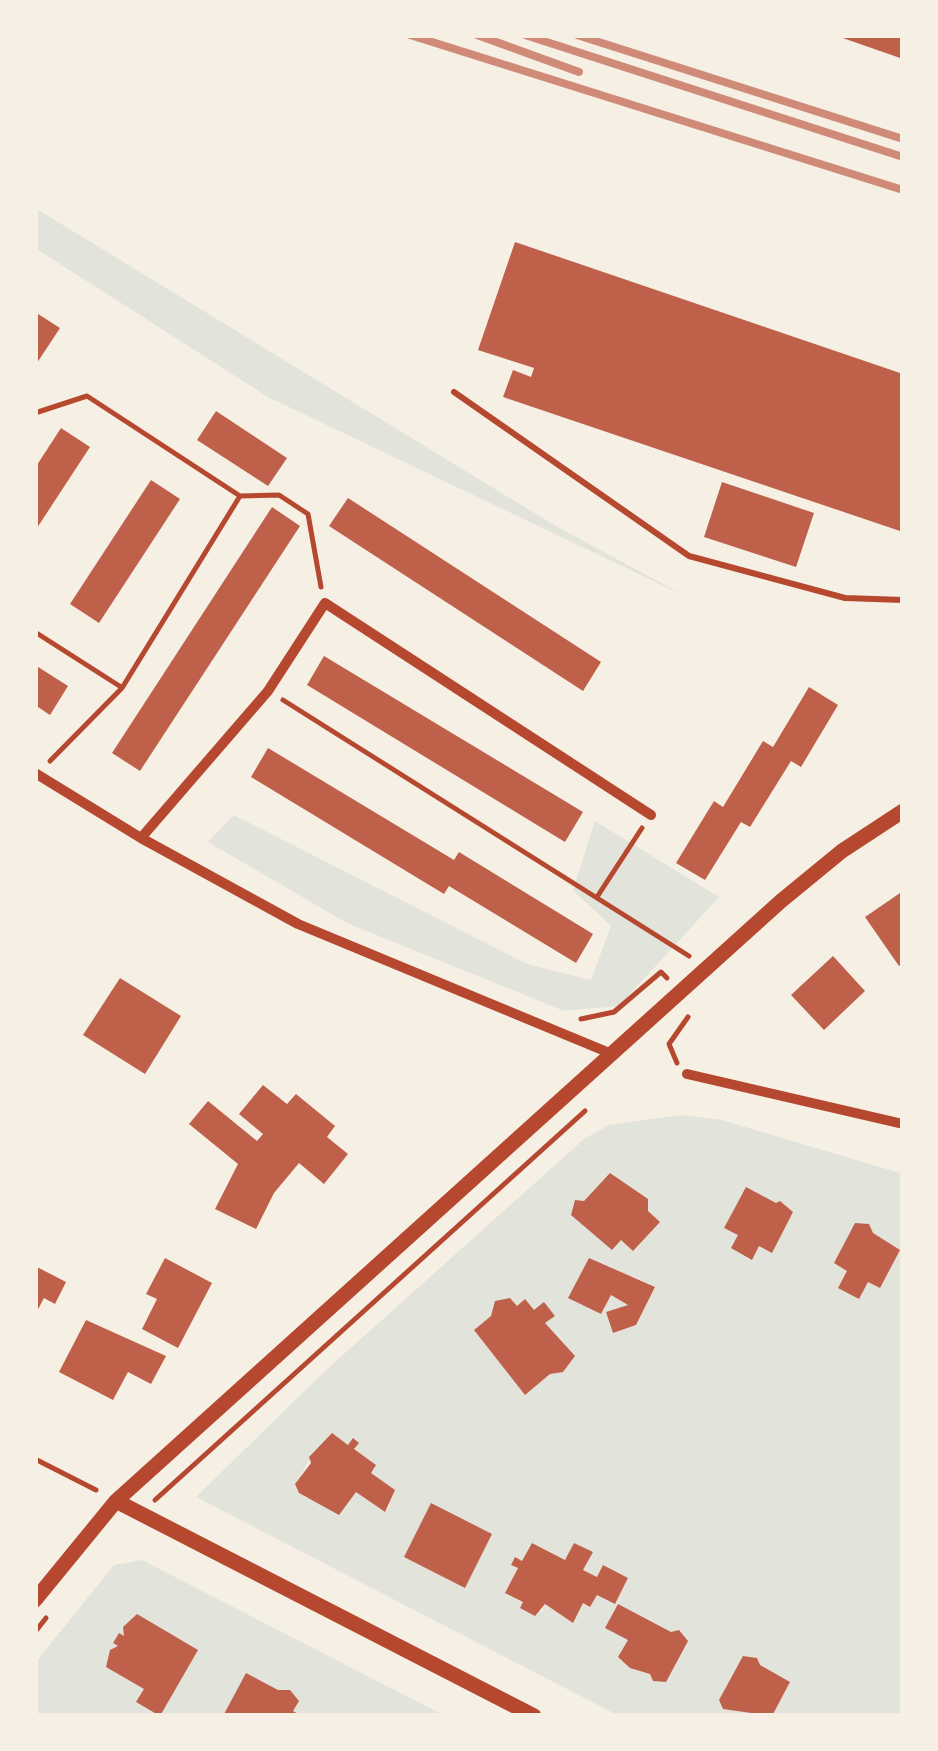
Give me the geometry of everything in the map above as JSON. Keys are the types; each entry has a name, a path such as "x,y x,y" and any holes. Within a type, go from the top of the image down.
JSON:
{"street":[{"path":"141,838 268,691 324,603 651,815"},
{"path":"36,773 141,838 298,924 612,1054"},
{"path":"35,1600 116,1501 708,968 842,851 903,811"},
{"path":"687,1074 903,1124"},
{"path":"116,1501 534,1716"}],"lane":[{"path":"454,392 688,556 845,598 903,600"}],"path":[{"path":"35,412 86,396 240,496 279,495 308,514 324,603"},
{"path":"36,773 122,688 240,496"},
{"path":"35,632 122,688"},
{"path":"268,691 708,968"},
{"path":"597,897 651,815"},
{"path":"565,1018 592,1020 614,1012 661,972 680,993"},
{"path":"666,1035 694,1008 669,1044 687,1074"},
{"path":"140,1513 594,1102"},
{"path":"35,1458 116,1501"},
{"path":"35,1632 46,1618"}],"shaded area":[{"path":"35,208 554,525 687,597 268,397 35,248"},
{"path":"234,815 527,964 591,980 611,926 573,890 595,821 719,897 619,1006 564,1011 347,923 208,842"},
{"path":"681,1115 722,1120 903,1174 903,1716 619,1716 196,1497 325,1371 584,1139 609,1125","holes":["633,1276 655,1288 636,1325 613,1333 606,1312 628,1305 611,1295 601,1314 569,1298","353,1439 358,1443 354,1449 376,1465 371,1473 391,1503 385,1512 356,1492 306,1498 300,1493 296,1484 314,1451 348,1445","532,1543 565,1560 575,1543 592,1553 583,1570 597,1577 604,1565 628,1579 615,1604 597,1595 590,1607 583,1603 572,1622 545,1604 542,1612 505,1593 518,1568 511,1564 515,1558 522,1561"]},
{"path":"142,1560 445,1716 35,1716 35,1663 114,1565"}],"building":[{"path":"903,35 903,59 837,36"},
{"path":"515,242 903,374 903,532 503,397 513,370 531,377 534,368 478,350"},
{"path":"35,312 60,328 35,366"},
{"path":"216,411 287,458 268,486 197,440"},
{"path":"61,428 90,447 35,531 35,468"},
{"path":"151,480 180,499 99,623 70,604"},
{"path":"722,482 814,513 796,567 704,537"},
{"path":"348,498 601,662 583,691 329,526"},
{"path":"272,507 300,526 140,771 112,753"},
{"path":"324,656 583,812 565,842 307,685"},
{"path":"35,665 68,686 50,715 35,705"},
{"path":"809,687 838,705 801,767 791,761 750,827 741,822 705,880 676,863 714,801 723,807 763,741 773,747"},
{"path":"268,748 454,860 459,852 593,934 576,963 449,886 444,894 251,777"},
{"path":"903,891 903,963 899,966 865,917"},
{"path":"833,956 865,991 824,1030 791,995"},
{"path":"120,978 181,1016 145,1074 83,1035"},
{"path":"263,1085 287,1104 296,1094 335,1126 327,1137 348,1154 324,1184 299,1163 274,1193 256,1229 215,1209 238,1164 189,1124 208,1101 257,1141 263,1134 239,1114"},
{"path":"610,1173 648,1199 648,1211 660,1222 633,1251 621,1240 612,1250 571,1215 575,1200 584,1201"},
{"path":"746,1187 776,1203 780,1201 793,1212 772,1253 759,1246 752,1260 731,1248 738,1235 724,1228"},
{"path":"855,1223 869,1224 873,1233 900,1250 880,1288 868,1282 859,1299 838,1288 847,1271 834,1263"},
{"path":"165,1258 212,1283 178,1348 142,1329 157,1299 146,1294"},
{"path":"589,1258 655,1287 636,1325 613,1333 606,1312 628,1305 611,1295 601,1314 568,1298"},
{"path":"35,1266 66,1282 55,1304 44,1298 35,1315"},
{"path":"510,1298 517,1306 525,1299 534,1310 544,1302 555,1316 545,1323 575,1356 563,1372 550,1374 525,1395 474,1330 491,1316 495,1301"},
{"path":"86,1320 166,1356 151,1384 128,1372 113,1400 59,1372"},
{"path":"332,1433 348,1445 353,1438 359,1443 354,1449 376,1465 371,1473 395,1490 385,1512 356,1492 339,1515 299,1493 295,1484 311,1463 309,1457"},
{"path":"431,1503 492,1534 465,1588 404,1557"},
{"path":"532,1543 565,1560 574,1543 593,1552 583,1570 597,1577 603,1565 628,1578 615,1604 597,1595 590,1607 583,1603 573,1623 545,1604 535,1616 520,1608 523,1602 505,1593 518,1568 511,1565 515,1557 522,1561"},
{"path":"618,1604 671,1632 679,1630 688,1641 666,1682 653,1681 650,1674 630,1668 618,1657 628,1640 605,1628"},
{"path":"137,1614 198,1650 160,1716 136,1702 144,1689 106,1667 110,1650 118,1646 113,1643 119,1633 124,1636 123,1627"},
{"path":"743,1656 757,1658 760,1665 790,1682 772,1716 723,1709 719,1700"},
{"path":"246,1673 278,1690 290,1690 299,1701 293,1711 302,1716 223,1716"}],"railway":[{"path":"410,35 903,190"},
{"path":"477,35 579,72"},
{"path":"525,35 903,157"},
{"path":"577,35 903,139"}]}
